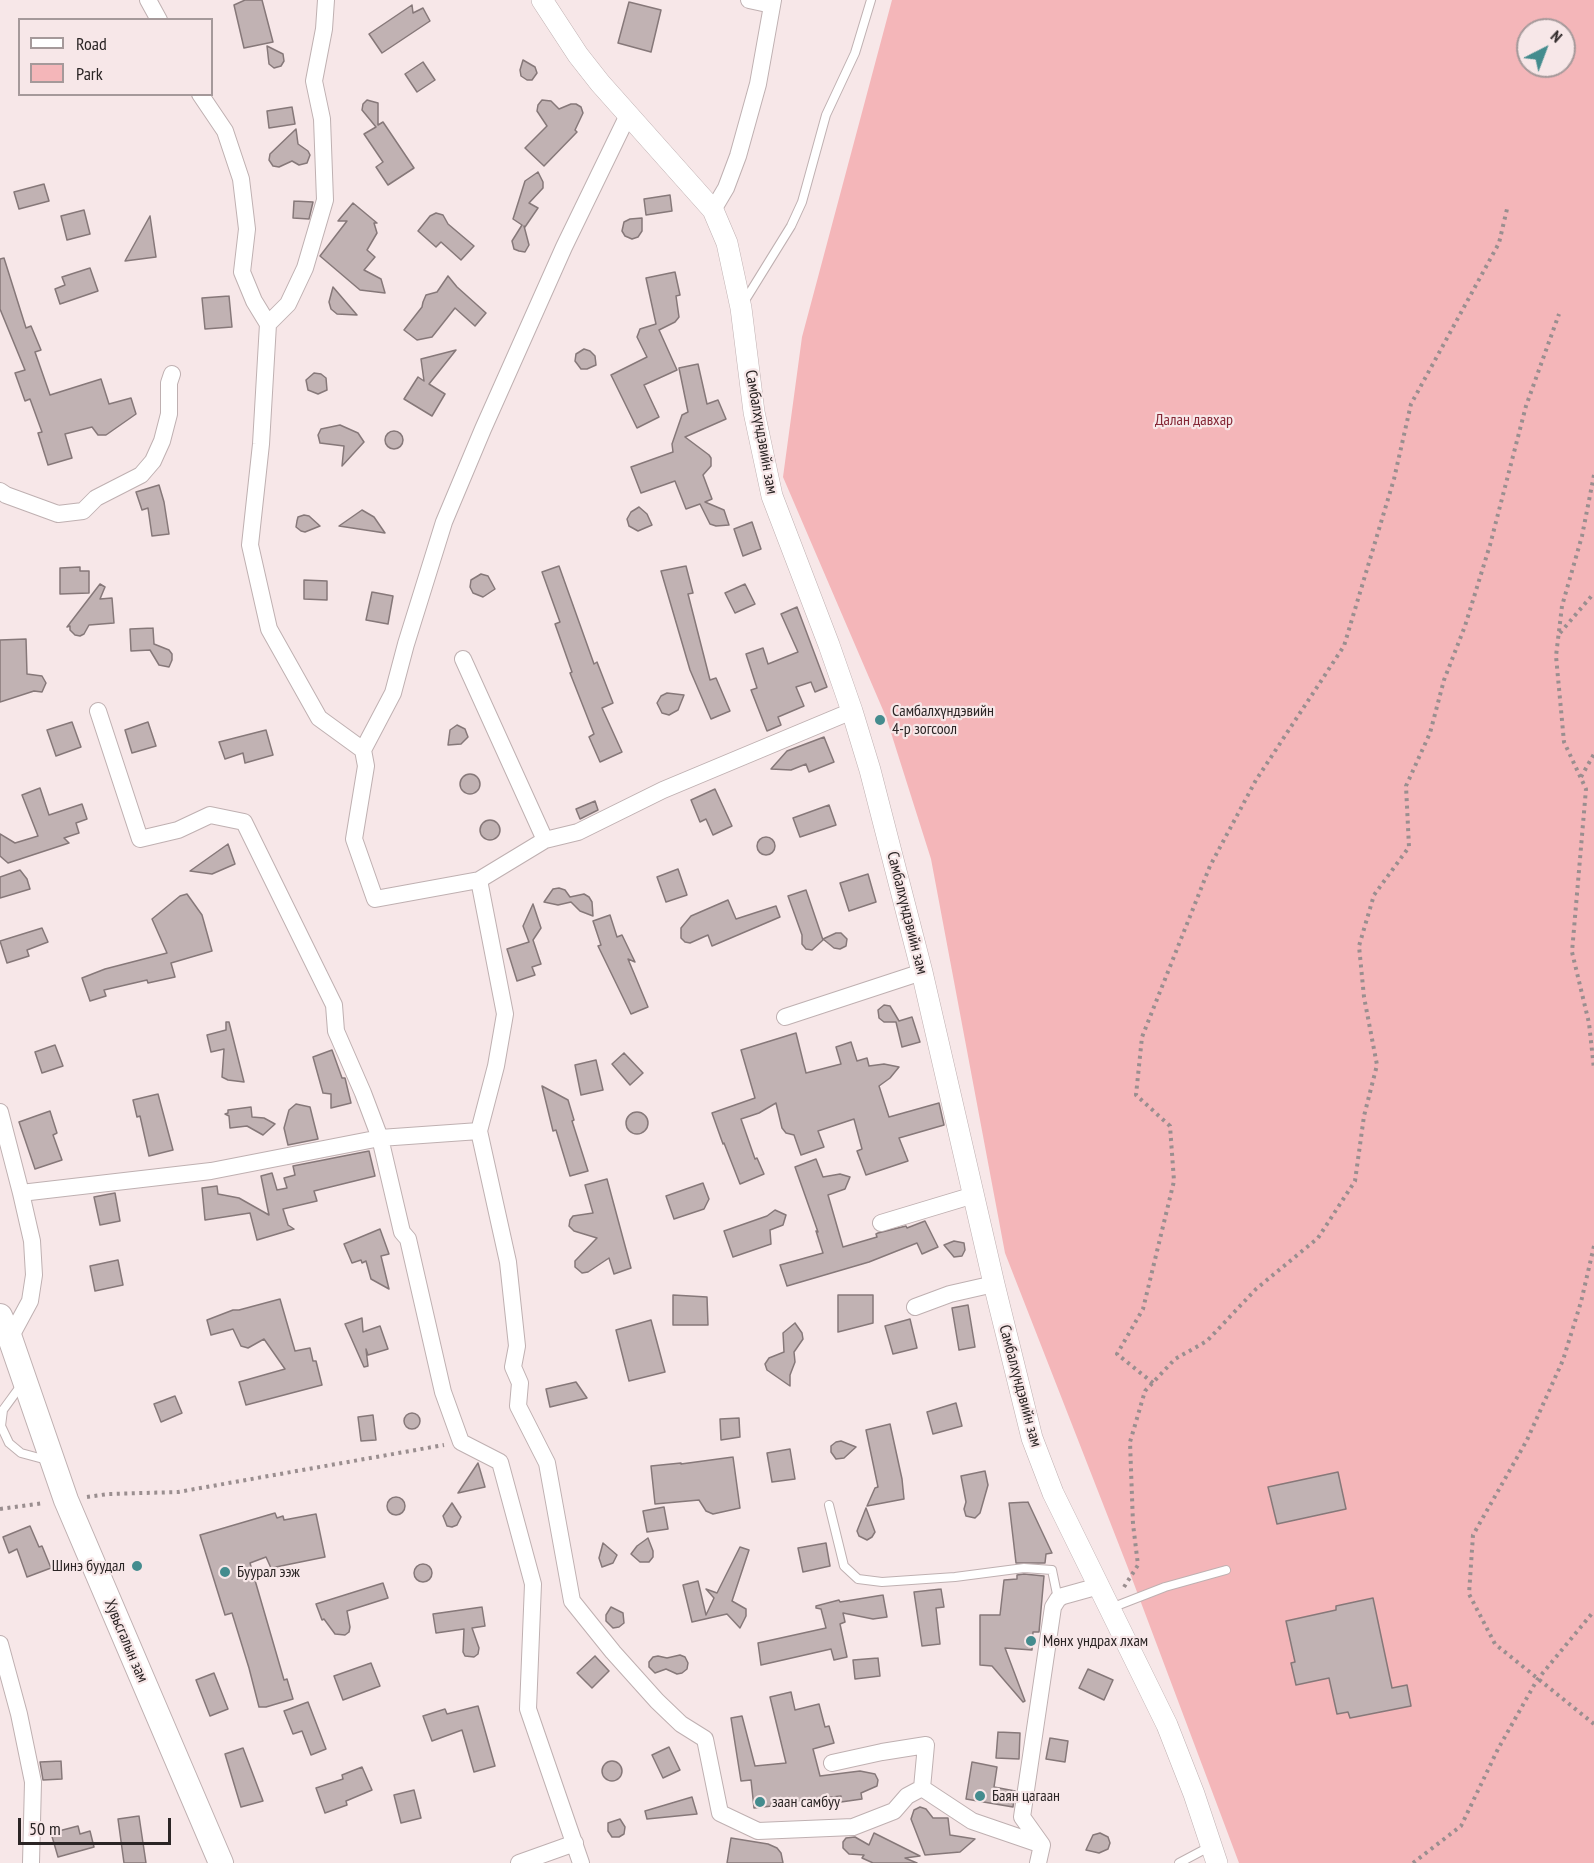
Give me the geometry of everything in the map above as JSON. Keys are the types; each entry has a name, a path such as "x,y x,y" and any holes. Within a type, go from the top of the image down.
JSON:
{"main road":[{"name":"Хувьсгалын зам","path":"5,1327 66,1500 221,1863"}],"street":[{"path":"148,0 158,18"},
{"path":"268,324 288,304 305,268 325,200 322,119 314,81 327,0"},
{"name":"Самбалхүндэвийн зам","path":"542,0 589,70 713,210 727,243 741,308 754,412 772,496 829,645 852,711 876,793 922,972 993,1284 1032,1438 1053,1493 1174,1743 1214,1854"},
{"path":"713,210 726,188 738,156 758,84 773,2 750,0"},
{"path":"201,96 225,131 241,179 247,229 242,272 254,301 268,324 261,444 250,545 269,629 319,718 363,750"},
{"path":"628,115 564,247 444,522 393,693 363,750 366,766 354,839 375,899 479,880 545,840 578,832 663,790 852,711"},
{"path":"0,491 58,514 82,511 96,498 141,475 153,461 162,441 169,414 169,383 172,374"},
{"path":"463,659 545,840"},
{"path":"98,711 140,839 178,830 210,815 244,822 334,1005 336,1031 380,1138 402,1232 408,1239 443,1392 461,1442 500,1462 533,1584 528,1709 581,1863"},
{"path":"479,880 505,1014 496,1066 479,1131 508,1262 517,1346 513,1367 520,1383 518,1406 548,1463 572,1601 657,1701 681,1724 705,1738 720,1813 758,1831 853,1827 894,1811 907,1796 922,1788"},
{"path":"785,1017 922,972"},
{"path":"0,1112 32,1241 34,1275 30,1300 5,1327"},
{"path":"21,1193 211,1171 380,1138 479,1131"},
{"path":"881,1223 974,1195"},
{"path":"915,1307 950,1294 993,1284"},
{"path":"1038,1863 1042,1845 1022,1817 1053,1607 1058,1599 1099,1586"},
{"path":"0,1644 19,1714 33,1782 31,1863"},
{"path":"832,1763 926,1745 922,1788"},
{"path":"922,1788 972,1821 1042,1845"},
{"path":"519,1863 574,1843"}],"lane":[{"path":"741,308 791,226 802,202 826,115 855,52 871,0"},
{"path":"25,1381 3,1410 1,1426 9,1443 21,1453 53,1462"},
{"path":"829,1505 844,1566 858,1579 882,1582 1024,1568 1052,1570 1058,1599"},
{"path":"1110,1608 1165,1587 1226,1570"},
{"path":"1179,1863 1214,1854"}],"path":[{"path":"1153,1383 1117,1354 1143,1309 1174,1181 1170,1126 1136,1095 1142,1037 1210,866 1256,780 1344,646 1394,479 1411,404 1499,243 1507,209"},
{"path":"1110,1608 1138,1565 1133,1524 1130,1442 1145,1391 1175,1359 1207,1341 1256,1289 1318,1238 1355,1181 1364,1116 1377,1065 1364,996 1359,946 1374,896 1409,847 1406,786 1430,733 1444,680 1465,626 1491,545 1526,406 1559,314"},
{"path":"1594,475 1582,536 1562,606 1556,656 1564,742 1587,789 1572,952 1589,1023 1594,1069"},
{"path":"1558,635 1594,593"},
{"path":"1581,778 1594,754"},
{"path":"1594,1246 1581,1302 1563,1360 1527,1440 1473,1535 1470,1594 1495,1644 1594,1724"},
{"path":"0,1509 108,1494 177,1492 461,1442"},
{"path":"1413,1863 1461,1826 1498,1749 1537,1680 1594,1611"}],"green space":[{"name":"Далан давхар","path":"892,0 1594,0 1594,1863 1239,1863 1128,1568 1005,1253 931,859 886,717 783,477 802,337"}],"building":[{"path":"245,0 262,0 273,42 244,48 234,5"},
{"path":"629,2 661,10 651,52 618,43"},
{"path":"412,5 413,13 423,8 430,21 382,53 369,34"},
{"path":"267,46 283,54 284,61 281,66 274,68 269,64"},
{"path":"523,60 535,67 537,73 532,80 521,76"},
{"path":"423,62 435,80 417,92 405,74"},
{"path":"367,100 378,103 378,125 383,122 414,168 388,185 376,167 383,162 364,134 376,127 362,110"},
{"path":"542,100 551,101 559,109 576,104 581,107 583,113 575,130 577,132 544,166 525,148 547,126 537,111"},
{"path":"292,107 295,124 269,128 267,111"},
{"path":"296,129 298,144 310,155 307,163 299,165 292,161 279,167 273,166 269,160 270,154"},
{"path":"538,172 543,188 529,203 538,208 524,226 529,245 525,252 519,251 514,249 512,241 522,225 513,219 525,181"},
{"path":"44,184 49,201 19,209 14,192"},
{"path":"670,195 672,211 646,215 644,199"},
{"path":"294,201 313,202 309,219 293,218"},
{"path":"353,203 377,223 374,223 377,233 367,250 375,257 364,270 381,279 385,293 360,290 320,256 347,221 338,221"},
{"path":"84,210 90,234 67,240 61,216"},
{"path":"436,213 443,215 448,224 474,246 461,260 441,242 436,247 418,231 430,216"},
{"path":"150,216 156,257 125,261"},
{"path":"642,218 642,231 638,237 632,239 625,236 622,231 624,222"},
{"path":"4,258 26,328 31,326 41,350 35,352 50,395 101,379 109,404 131,398 136,414 106,435 98,435 92,427 65,434 72,458 48,465 38,433 42,432 30,399 25,401 15,373 25,370 0,309 0,259"},
{"path":"90,268 98,291 60,304 55,289 65,285 62,277"},
{"path":"675,272 680,295 676,296 679,317 675,322 659,330 677,370 644,385 659,417 637,428 611,375 647,357 637,337 640,329 656,324 646,278"},
{"path":"448,276 486,313 475,326 455,308 432,337 417,340 404,330 422,307 426,295 437,292"},
{"path":"333,287 357,315 337,314 331,309 329,302"},
{"path":"229,296 232,327 205,329 202,298"},
{"path":"584,349 595,356 596,365 581,369 575,361 576,354"},
{"path":"456,350 429,384 445,394 432,416 404,399 418,377 424,381 421,359"},
{"path":"698,364 707,404 718,400 726,419 685,437 711,458 711,466 703,475 712,499 705,502 724,510 729,525 710,524 700,504 686,509 675,481 641,493 631,467 673,452 672,444 682,415 688,412 679,368"},
{"path":"314,373 326,378 327,390 318,394 308,390 306,380"},
{"path":"340,425 358,433 364,442 342,466 344,446 320,443 318,435 321,429"},
{"path":"394,431 400,434 403,440 400,446 394,449 388,446 385,440 388,434"},
{"path":"159,485 169,534 152,536 148,508 142,510 136,492"},
{"path":"639,507 647,514 652,525 638,531 629,526 627,519 631,512"},
{"path":"362,510 374,517 385,533 339,526"},
{"path":"309,516 320,526 305,532 301,531 296,527 297,521 298,517"},
{"path":"752,522 761,549 743,556 734,529"},
{"path":"559,566 594,664 597,662 613,703 602,708 622,752 600,762 589,737 594,734 570,673 572,672 555,624 560,622 542,572"},
{"path":"686,566 693,593 688,594 710,680 716,678 730,711 711,719 690,670 661,571"},
{"path":"80,567 80,571 89,571 89,593 60,594 60,568"},
{"path":"481,574 488,576 495,589 483,597 473,593 470,587 471,580"},
{"path":"304,580 327,581 327,600 304,599"},
{"path":"100,584 105,587 100,599 112,598 114,623 89,625 84,634 75,635 70,630 70,626 67,627"},
{"path":"745,584 755,604 735,613 725,593"},
{"path":"372,592 393,596 388,624 366,620"},
{"path":"797,607 827,687 815,692 811,682 796,687 804,706 778,717 781,725 767,731 751,690 757,688 746,654 763,648 768,664 798,652 781,614"},
{"path":"153,628 154,644 169,650 172,654 169,667 159,665 150,650 131,651 130,629"},
{"path":"26,639 27,674 42,676 46,683 42,692 34,691 0,702 0,640"},
{"path":"667,693 684,695 678,710 669,715 662,713 657,703 661,696"},
{"path":"72,722 81,747 56,756 47,730"},
{"path":"148,722 156,746 132,753 125,730"},
{"path":"457,725 465,729 468,737 461,744 448,745 450,730"},
{"path":"266,730 273,755 245,763 243,753 225,759 219,742"},
{"path":"824,737 834,762 809,772 806,764 791,770 771,769 787,751"},
{"path":"470,774 477,777 480,784 477,791 470,794 463,791 460,784 463,777"},
{"path":"40,788 49,815 82,804 87,819 76,823 79,833 64,838 69,843 8,863 0,856 0,834 15,843 38,836 22,795"},
{"path":"715,789 732,826 713,835 706,819 700,822 691,800"},
{"path":"595,801 598,810 580,819 576,809"},
{"path":"829,805 836,825 800,837 793,818"},
{"path":"490,820 497,823 500,830 497,837 490,840 483,837 480,830 483,823"},
{"path":"766,837 772,840 775,846 772,852 766,855 760,852 757,846 760,840"},
{"path":"228,844 235,864 212,874 190,871"},
{"path":"678,869 687,895 666,902 657,877"},
{"path":"20,870 27,879 30,889 0,898 0,877"},
{"path":"868,874 876,902 849,911 840,883"},
{"path":"553,889 565,890 570,897 584,894 589,897 592,902 593,916 580,911 571,902 558,905 544,902"},
{"path":"806,890 823,940 812,950 806,949 802,944 802,935 788,896"},
{"path":"187,894 202,915 212,951 171,963 175,977 148,983 147,980 104,990 106,996 90,1001 82,978 105,969 167,953 152,919 180,896"},
{"path":"728,900 736,919 776,906 780,917 712,946 708,935 690,943 681,938 681,928 691,916"},
{"path":"533,904 541,928 533,940 541,964 532,967 535,975 517,981 507,949 529,942 523,926"},
{"path":"610,915 617,937 622,935 635,962 628,959 648,1007 631,1014 598,946 601,945 593,921"},
{"path":"42,928 48,942 27,950 29,956 7,963 0,941"},
{"path":"841,933 847,939 846,946 840,949 834,948 823,939"},
{"path":"884,1005 890,1006 899,1021 912,1017 920,1042 902,1047 896,1022 884,1022 879,1018 878,1010"},
{"path":"226,1022 229,1022 244,1082 222,1077 224,1049 211,1052 207,1035 226,1030"},
{"path":"796,1033 806,1073 841,1064 836,1047 851,1042 857,1061 867,1058 869,1066 884,1064 899,1067 879,1086 889,1117 939,1103 944,1125 899,1138 908,1161 866,1175 857,1151 862,1149 854,1119 818,1131 824,1147 801,1155 794,1135 786,1133 782,1128 776,1103 759,1113 741,1119 755,1159 757,1158 764,1174 740,1184 712,1113 755,1098 741,1050"},
{"path":"55,1045 63,1066 42,1073 35,1052"},
{"path":"332,1050 342,1078 345,1078 351,1103 331,1108 331,1094 323,1093 313,1057"},
{"path":"624,1053 643,1073 630,1085 612,1064"},
{"path":"596,1060 603,1090 581,1095 575,1065"},
{"path":"542,1086 568,1100 574,1120 572,1121 588,1171 570,1176 556,1130 553,1131"},
{"path":"158,1094 173,1150 149,1156 140,1116 137,1117 133,1100"},
{"path":"296,1104 310,1107 318,1139 288,1145 284,1128 289,1110"},
{"path":"251,1107 252,1117 264,1118 275,1124 263,1135 247,1126 230,1128 229,1116 225,1114 228,1110"},
{"path":"50,1111 57,1133 53,1135 62,1160 35,1169 19,1122"},
{"path":"637,1112 647,1119 648,1123 641,1133 637,1134 627,1127 626,1123 633,1113"},
{"path":"369,1151 375,1176 314,1191 317,1201 283,1209 288,1225 294,1229 257,1240 250,1213 205,1220 202,1188 217,1186 218,1194 239,1198 269,1215 261,1176 272,1173 277,1190 287,1188 284,1178 295,1175 293,1166"},
{"path":"816,1159 823,1177 840,1174 850,1177 845,1189 828,1195 843,1247 877,1237 878,1233 906,1226 907,1228 925,1221 938,1247 922,1254 917,1243 869,1262 787,1286 780,1265 823,1253 795,1167"},
{"path":"607,1179 631,1268 614,1274 609,1258 588,1272 582,1273 575,1267 575,1261 597,1238 574,1231 569,1226 570,1220 573,1216 593,1213 585,1185"},
{"path":"703,1183 709,1199 704,1209 674,1219 666,1196"},
{"path":"115,1193 120,1221 100,1225 94,1197"},
{"path":"775,1210 786,1215 783,1225 770,1230 771,1244 733,1257 724,1231 767,1216"},
{"path":"380,1229 389,1254 381,1256 389,1289 371,1279 366,1261 352,1263 344,1244"},
{"path":"954,1241 964,1243 965,1250 962,1256 954,1257 944,1245"},
{"path":"118,1260 123,1285 95,1291 90,1266"},
{"path":"673,1295 707,1297 708,1325 673,1325"},
{"path":"838,1295 873,1295 873,1323 838,1332"},
{"path":"280,1299 295,1351 310,1348 322,1385 246,1405 239,1382 285,1369 264,1339 248,1348 241,1346 233,1329 211,1335 207,1320 233,1310"},
{"path":"968,1305 975,1347 959,1350 952,1308"},
{"path":"362,1318 363,1332 380,1326 388,1349 368,1355 366,1349 368,1366 364,1367 345,1324"},
{"path":"910,1319 917,1348 893,1354 885,1326"},
{"path":"651,1320 665,1372 629,1381 616,1330"},
{"path":"795,1323 803,1339 794,1352 795,1362 790,1375 790,1386 767,1370 765,1364 769,1358 784,1352 783,1333"},
{"path":"576,1382 587,1398 550,1407 546,1389"},
{"path":"175,1396 182,1413 161,1422 154,1404"},
{"path":"956,1403 962,1426 933,1434 927,1412"},
{"path":"409,1413 415,1413 420,1421 418,1427 409,1429 404,1424 404,1418"},
{"path":"373,1415 376,1440 361,1441 358,1417"},
{"path":"739,1418 740,1437 721,1440 720,1419"},
{"path":"890,1424 904,1499 867,1506 875,1488 878,1487 866,1430"},
{"path":"841,1441 856,1447 844,1458 836,1459 831,1452 831,1446"},
{"path":"790,1449 795,1479 772,1482 767,1453"},
{"path":"733,1457 740,1508 713,1514 706,1511 699,1500 655,1504 651,1466"},
{"path":"478,1463 485,1487 458,1493"},
{"path":"985,1471 988,1485 980,1513 975,1518 966,1516 961,1476"},
{"path":"1338,1472 1346,1509 1277,1524 1268,1487"},
{"path":"396,1497 402,1500 405,1506 402,1512 396,1515 390,1512 387,1506 390,1500"},
{"path":"1028,1502 1052,1553 1046,1554 1045,1563 1016,1563 1009,1503"},
{"path":"452,1503 461,1517 457,1525 452,1527 447,1526 443,1516"},
{"path":"664,1507 668,1529 647,1532 643,1511"},
{"path":"866,1508 875,1532 867,1540 859,1536 857,1531"},
{"path":"275,1513 277,1518 283,1516 284,1520 316,1514 325,1557 271,1568 266,1557 250,1563 284,1680 287,1679 293,1699 259,1707 232,1613 225,1615 200,1535"},
{"path":"30,1526 51,1568 27,1577 17,1549 9,1553 3,1537"},
{"path":"648,1538 653,1557 649,1562 640,1562 631,1554"},
{"path":"603,1543 617,1555 613,1563 602,1567 599,1558"},
{"path":"826,1543 830,1566 803,1572 798,1548"},
{"path":"740,1547 749,1550 732,1601 746,1609 746,1616 740,1628 727,1614 692,1622 683,1585 698,1581 706,1615 714,1598 706,1589 717,1593"},
{"path":"423,1564 429,1567 432,1573 429,1579 423,1582 417,1579 414,1573 417,1567"},
{"path":"1017,1575 1044,1576 1039,1632 1033,1632 1032,1650 1005,1648 1025,1701 1023,1702 992,1666 980,1665 980,1615 1000,1615 1004,1580 1017,1579"},
{"path":"383,1583 388,1598 347,1611 350,1627 349,1632 345,1635 335,1634 324,1619 322,1620 316,1604"},
{"path":"941,1589 944,1607 936,1608 940,1644 922,1646 914,1592"},
{"path":"883,1595 887,1617 873,1619 843,1613 845,1622 840,1624 847,1657 834,1660 831,1649 761,1665 758,1643 826,1628 821,1609 816,1606 839,1600 840,1602"},
{"path":"1373,1598 1392,1688 1407,1685 1411,1706 1350,1718 1348,1712 1337,1714 1329,1678 1296,1685 1291,1663 1295,1662 1286,1621 1336,1610 1336,1606"},
{"path":"482,1607 485,1626 472,1628 479,1648 478,1654 474,1657 465,1656 463,1652 464,1629 436,1633 433,1614"},
{"path":"611,1607 623,1613 624,1623 619,1627 613,1628 606,1621 606,1615"},
{"path":"680,1655 685,1657 688,1663 687,1669 682,1673 677,1674 666,1669 655,1673 649,1667 649,1662 653,1657 667,1658"},
{"path":"595,1656 609,1671 592,1688 577,1673"},
{"path":"878,1658 880,1676 855,1679 853,1660"},
{"path":"371,1663 380,1686 343,1700 334,1676"},
{"path":"1088,1669 1113,1680 1104,1700 1079,1688"},
{"path":"214,1673 228,1709 210,1716 196,1680"},
{"path":"791,1692 795,1710 819,1704 825,1727 829,1726 834,1743 813,1749 820,1776 860,1771 875,1774 878,1780 877,1786 861,1793 862,1799 841,1802 841,1796 754,1808 751,1780 741,1781 731,1718 742,1716 755,1766 786,1763 770,1697"},
{"path":"308,1702 326,1749 311,1755 302,1731 293,1734 284,1711"},
{"path":"478,1706 495,1766 474,1772 462,1730 432,1741 423,1716 445,1709 447,1714"},
{"path":"998,1732 1020,1733 1019,1759 996,1758"},
{"path":"1050,1738 1068,1741 1065,1762 1046,1759"},
{"path":"669,1747 680,1770 663,1778 652,1755"},
{"path":"243,1748 263,1801 241,1807 225,1754"},
{"path":"61,1761 62,1779 43,1780 40,1762"},
{"path":"612,1761 619,1764 622,1771 619,1778 612,1781 605,1778 602,1771 605,1764"},
{"path":"972,1762 997,1767 994,1787 1015,1791 1013,1807 966,1799"},
{"path":"362,1767 372,1790 346,1801 347,1805 325,1813 316,1788 343,1779 342,1775"},
{"path":"414,1790 421,1818 401,1823 394,1795"},
{"path":"692,1797 697,1814 647,1819 645,1811"},
{"path":"920,1807 926,1809 933,1818 948,1818 950,1835 975,1839 960,1852 925,1855 911,1819 914,1810"},
{"path":"139,1816 146,1863 124,1863 118,1819"},
{"path":"620,1819 625,1827 624,1834 612,1837 608,1831 608,1823"},
{"path":"78,1826 80,1834 90,1831 94,1847 58,1857 51,1833"},
{"path":"874,1833 920,1856 905,1858 917,1863 873,1863 862,1858 864,1855 849,1854 843,1848 846,1838 855,1837 869,1845"},
{"path":"1100,1833 1108,1837 1110,1843 1108,1849 1099,1853 1086,1850 1093,1835"},
{"path":"731,1838 768,1844 777,1848 781,1853 783,1863 727,1863"}],"place":[{"name":"Самбалхүндэвийн 4-р зогсоол","path":"880,720"},
{"name":"Шинэ буудал","path":"137,1566"},
{"name":"Буурал ээж","path":"225,1572"},
{"name":"Мөнх ундрах лхам","path":"1031,1641"},
{"name":"Баян цагаан","path":"980,1796"},
{"name":"заан самбуу","path":"760,1802"}]}
